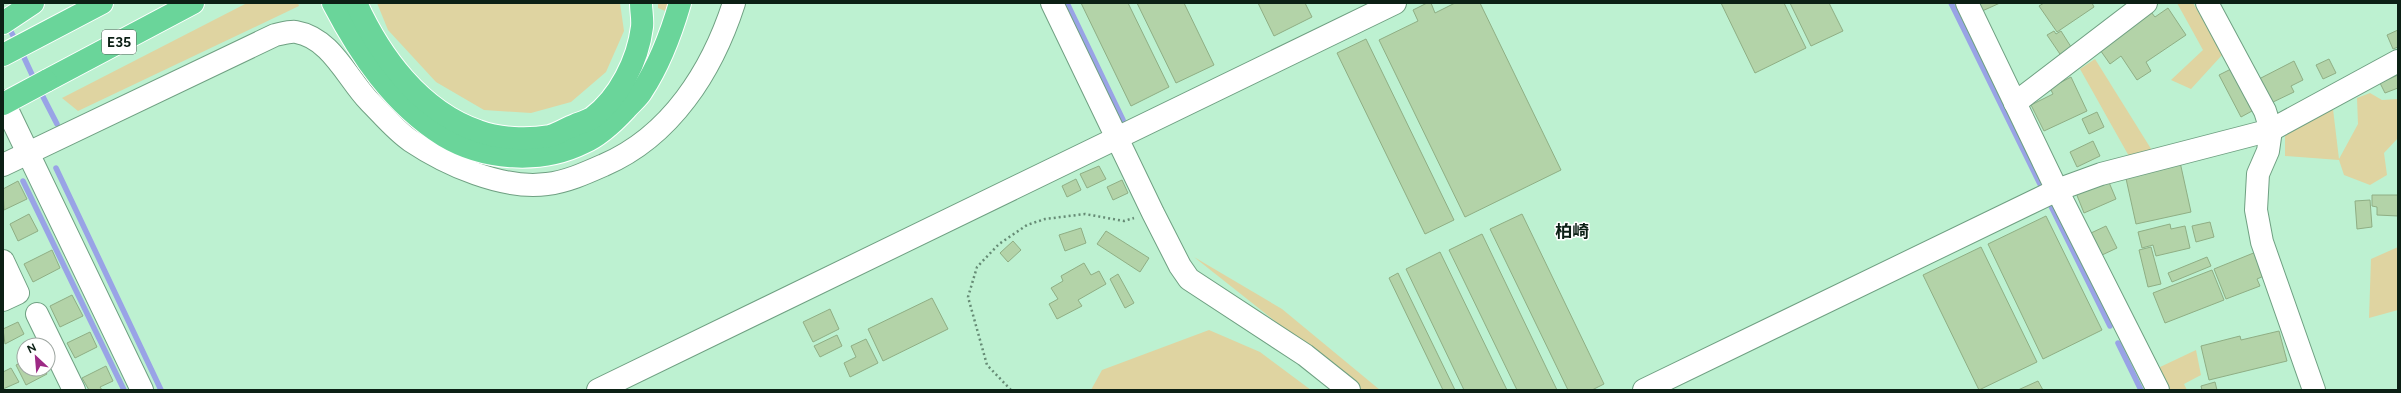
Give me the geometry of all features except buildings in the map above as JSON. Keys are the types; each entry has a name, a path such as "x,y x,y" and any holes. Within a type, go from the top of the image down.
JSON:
{"highway":[{"path":"9,20 33,3"},
{"path":"3,55 26,41 102,3"},
{"name":"E35","path":"3,102 46,81 193,3"},
{"path":"333,3 352,40 369,64 389,90 417,116 445,136 478,152 515,156 546,155 584,143 614,121 645,86 663,53 680,3"},
{"path":"356,3 365,22 390,63 420,96 454,120 478,131 504,138 550,136 591,118 618,91 633,60 643,26 640,3"}],"street":[{"path":"3,165 275,36 296,32 312,38 329,50 369,101 410,140 454,166 508,183 547,184 582,174 621,158 661,129 696,86 728,20 734,3"},
{"path":"1052,3 1153,213 1180,266 1189,278 1305,355 1350,390"},
{"path":"598,390 1394,3"},
{"path":"1967,3 2057,190 2158,390"},
{"path":"2015,103 2146,3"},
{"path":"2207,3 2265,111 2271,130 2268,151 2258,174 2256,210 2262,242 2314,390"},
{"path":"1644,390 2057,190 2101,174 2271,130 2398,61"},
{"path":"3,102 142,390"},
{"path":"3,261 18,293 3,300"},
{"path":"36,314 74,390"}],"path":[{"path":"1012,390 987,365 968,297 977,267 998,244 1027,225 1045,219 1085,214 1124,221 1153,213"}],"shaded area":[{"path":"247,3 298,3 299,6 78,111 62,98"},
{"path":"377,3 620,3 624,31 606,72 571,102 531,113 484,110 436,82 388,30"},
{"path":"658,3 670,3 668,12 658,8"},
{"path":"2177,3 2193,3 2223,54 2191,89 2171,80 2203,50"},
{"path":"2095,59 2153,152 2130,158 2080,69"},
{"path":"2370,93 2382,100 2398,99 2398,138 2384,153 2387,175 2370,185 2344,175 2339,160 2285,156 2285,130 2333,109 2339,159 2358,124 2357,98"},
{"path":"2398,247 2398,310 2369,318 2371,259"},
{"path":"1194,257 1282,309 1380,390 1362,390"},
{"path":"1209,330 1260,352 1311,390 1091,390 1102,370"},
{"path":"2196,350 2201,375 2184,384 2187,390 2169,390 2158,368"}],"waterway":[{"path":"1067,3 1123,120"},
{"path":"1951,3 2042,188"},
{"path":"8,26 17,43"},
{"path":"21,51 35,81"},
{"path":"39,89 57,124"},
{"path":"56,168 161,390"},
{"path":"23,181 124,390"},
{"path":"2050,204 2110,326"},
{"path":"2118,343 2141,390"}],"district":[{"name":"柏崎","path":"1572,231"}]}
